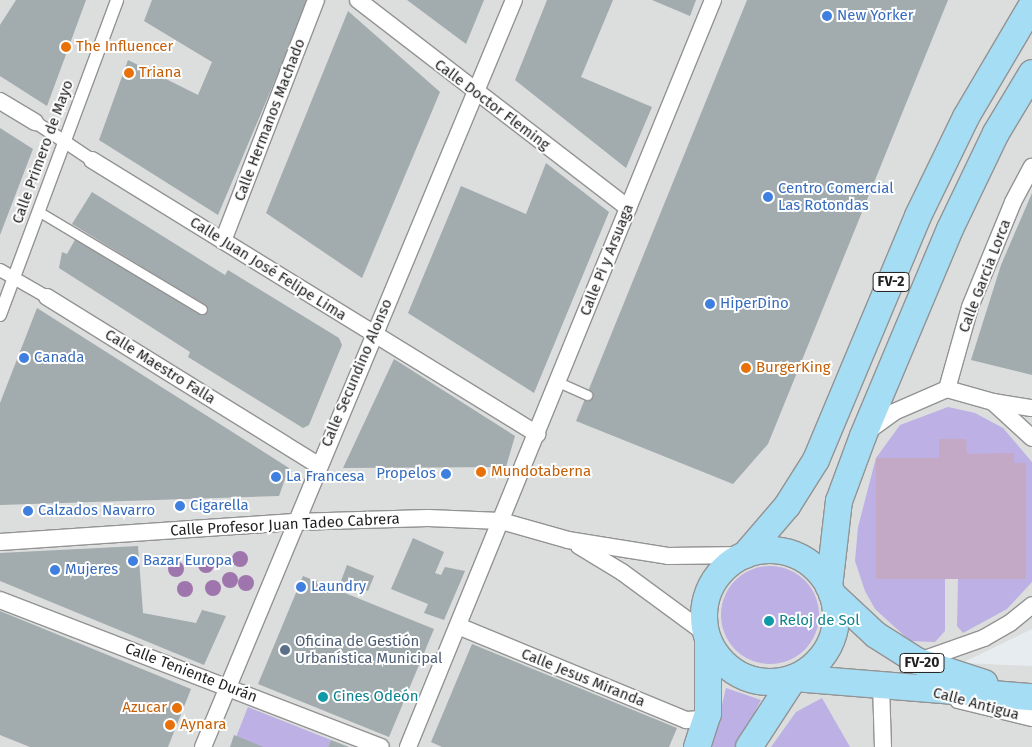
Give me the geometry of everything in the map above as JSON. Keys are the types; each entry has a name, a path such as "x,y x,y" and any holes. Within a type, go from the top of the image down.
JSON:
{"main road":[{"name":"FV-2","path":"745,555 787,506 816,460 918,216 966,117 1032,5"},
{"name":"FV-2","path":"831,590 839,501 863,436 950,229 996,133 1032,73"},
{"path":"697,747 708,714 707,636 703,612 707,594 715,578 729,564 745,555 768,550 788,553 807,562 831,590 836,622 831,643 820,660 794,678 749,747"},
{"name":"FV-20","path":"831,590 876,635 917,661 967,679 1032,688"},
{"path":"707,636 728,668 748,679 769,682 794,678"},
{"name":"FV-20","path":"794,678 1032,697"}],"street":[{"name":"Calle Primero de Mayo","path":"0,315 117,0"},
{"name":"Calle Hermanos Machado","path":"223,241 316,0"},
{"name":"Calle Doctor Fleming","path":"358,0 474,92 628,208"},
{"name":"Calle Secundino Alonso","path":"203,747 294,522 514,0"},
{"name":"Calle Pi y Arsuaga","path":"408,747 713,0"},
{"name":"Calle Juan José Felipe Lima","path":"0,101 92,160 537,434"},
{"name":"Calle Garcia Lorca","path":"947,389 970,307 1013,202 1032,167"},
{"name":"Calle Maestro Falla","path":"0,270 48,297 318,465"},
{"path":"863,436 888,416 947,389 993,402 1032,408"},
{"path":"993,402 1032,438"},
{"name":"Calle Profesor Juan Tadeo Cabrera","path":"0,542 294,522 428,518 501,521 568,540 668,556 745,555"},
{"name":"Calle Profesor Juan Tadeo Cabrera","path":"568,540 622,572 707,636"},
{"name":"Calle Teniente Durán","path":"0,600 381,747"},
{"path":"917,661 984,638 1010,623 1032,604"},
{"name":"Calle Jesus Miranda","path":"458,626 686,720 702,719 708,714"},
{"path":"881,684 883,747"},
{"name":"Calle Antigua","path":"920,689 1009,715 1032,718"}],"lane":[{"path":"38,211 202,309"},
{"path":"558,382 587,395"}],"shaded area":[{"path":"0,0 1032,0 1032,629 962,663 1032,666 1032,747 0,747"},
{"path":"948,407 975,413 1003,428 1032,462 1032,582 1007,609 963,633 957,626 958,579 945,579 945,631 935,642 910,641 875,609 865,591 855,561 858,527 876,458 900,425"},
{"path":"939,439 966,439 967,454 1014,453 1014,463 1026,463 1026,579 876,579 876,458 939,458"},
{"path":"770,566 789,569 805,580 816,596 819,615 816,634 805,650 789,661 770,664 751,661 735,650 724,634 721,615 724,596 735,580 751,569"},
{"path":"726,688 761,700 737,747 712,747"},
{"path":"822,698 850,747 771,747 796,712"},
{"path":"248,707 331,740 328,747 261,747 236,737"}],"building":[{"path":"16,0 86,0 47,106 0,76 0,25"},
{"path":"152,0 309,0 218,215 99,140 128,60 198,95 212,62 144,21"},
{"path":"407,0 484,0 466,44"},
{"path":"547,0 613,0 581,77 652,107 626,168 515,80"},
{"path":"652,0 696,0 690,16"},
{"name":"Centro Comercial Las Rotondas","path":"747,0 948,0 768,444 733,484 576,421"},
{"path":"348,11 440,92 362,278 266,213"},
{"path":"0,128 33,149 0,235"},
{"path":"546,163 609,212 534,393 408,313 461,186 526,214"},
{"path":"92,192 225,275 228,270 339,338 342,345 309,425 303,428 188,357 190,352 59,268 62,252 67,254 76,238 201,314 206,306 72,224"},
{"path":"1032,193 1032,375 971,360 1001,265"},
{"path":"37,308 289,468 279,496 0,505 0,403"},
{"path":"394,359 515,436 506,467 343,468"},
{"path":"413,538 444,552 435,573 441,575 445,567 465,571 444,620 424,613 428,604 391,589"},
{"path":"138,546 143,613 196,623 202,610 226,616 204,665 0,581 0,553"},
{"path":"347,565 374,576 368,591 341,581"},
{"path":"303,576 434,629 389,737 258,684"},
{"path":"0,611 191,689 168,747 30,747 0,735"},
{"path":"472,644 677,728 669,747 442,747 431,742"},
{"path":"234,735 263,747 230,747"},
{"path":"331,740 349,747 328,747"}],"place":[{"name":"New Yorker","path":"827,16"},
{"name":"The Influencer","path":"66,47"},
{"name":"Triana","path":"129,73"},
{"name":"Centro Comercial Las Rotondas","path":"768,197"},
{"name":"HiperDino","path":"710,304"},
{"name":"Canada","path":"24,358"},
{"name":"BurgerKing","path":"746,368"},
{"name":"Mundotaberna","path":"481,472"},
{"name":"Propelos","path":"446,474"},
{"name":"La Francesa","path":"276,477"},
{"name":"Cigarella","path":"180,506"},
{"name":"Calzados Navarro","path":"28,511"},
{"name":"Bazar Europa","path":"133,561"},
{"name":"Mujeres","path":"55,570"},
{"name":"Laundry","path":"301,587"},
{"name":"Reloj de Sol","path":"769,621"},
{"name":"Oficina de Gestión Urbanística Municipal","path":"285,650"},
{"name":"Cines Odeón","path":"323,697"},
{"name":"Azucar","path":"177,708"},
{"name":"Aynara","path":"170,725"}]}
